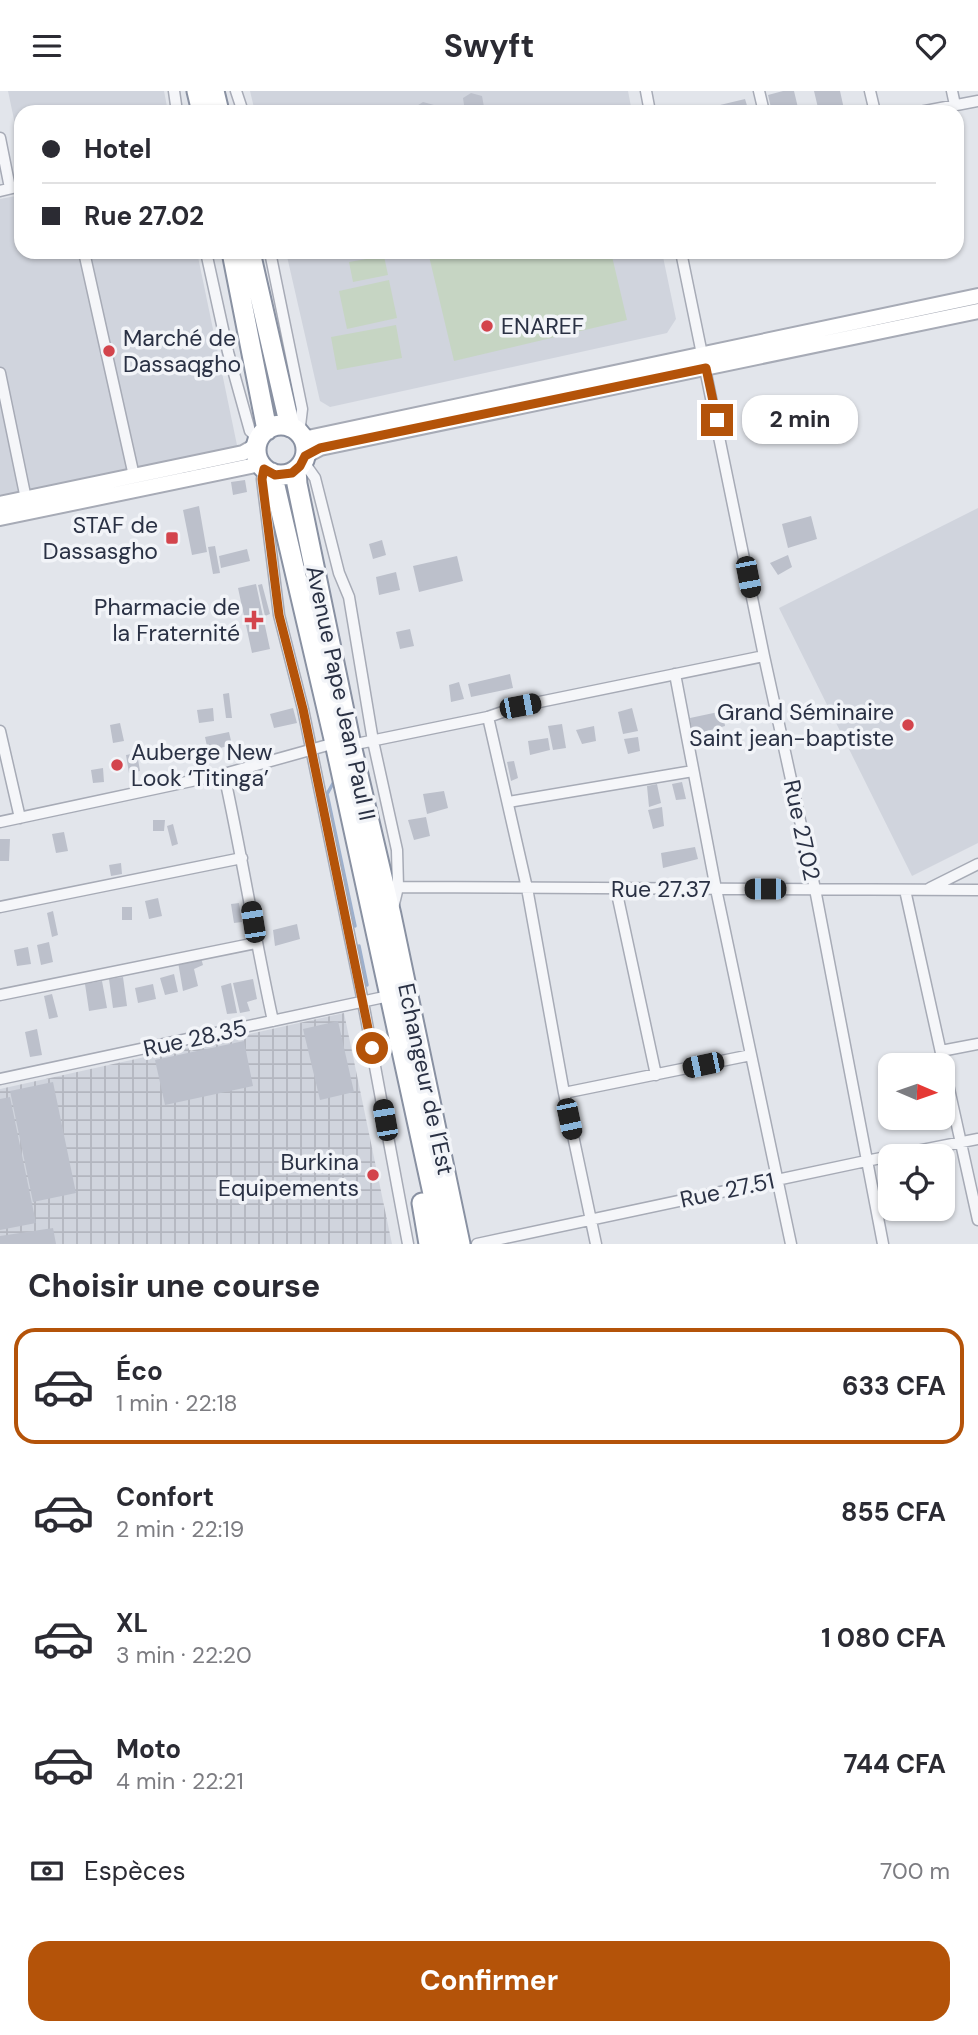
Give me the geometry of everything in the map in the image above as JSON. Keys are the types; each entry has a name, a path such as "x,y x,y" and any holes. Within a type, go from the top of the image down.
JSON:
{"highway":[{"name":"Avenue Pape Jean Paul II","path":"233,259 263,453 343,744 392,889 391,915"},
{"name":"Avenue Pape Jean Paul II","path":"252,259 299,448 297,484 370,909"},
{"path":"278,426 299,448 286,475 263,453 278,426"},
{"name":"Echangeur de l´Est","path":"370,909 444,1244"},
{"name":"Echangeur de l´Est","path":"391,915 460,1244"},
{"path":"414,1022 476,1244"},
{"path":"401,1046 429,1244"}],"street":[{"path":"952,91 955,105 978,100"},
{"path":"0,138 10,188"},
{"path":"87,259 134,476"},
{"path":"208,259 250,431 263,453 262,479 279,615 295,673 363,1002 408,1244"},
{"path":"271,259 302,409 299,448 315,478 339,573 349,597 373,741 397,850 392,889"},
{"name":"Rue 27.02","path":"683,259 815,889 883,1244"},
{"path":"299,448 320,448 978,296"},
{"path":"705,361 978,311"},
{"path":"0,373 26,499"},
{"path":"0,504 243,453 263,453"},
{"path":"0,518 263,453"},
{"path":"0,822 224,774 310,749 373,741 488,717 520,706 764,656"},
{"path":"675,674 716,889 791,1244"},
{"path":"488,717 527,888 564,1093 596,1244"},
{"path":"0,731 20,818"},
{"path":"508,802 693,771"},
{"path":"224,774 273,1021"},
{"path":"0,907 242,858"},
{"path":"926,890 978,864"},
{"path":"616,888 656,1075"},
{"name":"Rue 27.37","path":"392,889 978,890"},
{"path":"905,890 978,1220"},
{"path":"0,995 256,943"},
{"name":"Rue 28.35","path":"0,1079 389,996"},
{"path":"941,1051 978,1044"},
{"path":"564,1093 751,1055"},
{"name":"Rue 27.51","path":"476,1244 978,1139"}],"shaded area":[{"path":"8,91 164,91 167,105 14,105 14,120"},
{"path":"250,91 628,91 631,105 253,105"},
{"name":"Marché de Dassaqgho","path":"14,196 14,259 198,259 238,450 0,500 0,199"},
{"name":"ENAREF","path":"288,259 663,259 676,319 667,333 330,407 320,401"},
{"name":"Grand Séminaire Saint jean-baptiste","path":"978,508 978,843 912,876 779,608"},
{"path":"344,1013 392,1244 0,1244 0,1089"}],"green space":[{"path":"385,259 388,275 353,282 349,262"},
{"path":"430,259 613,259 627,320 454,361"},
{"path":"389,280 397,318 347,329 339,291"},
{"path":"396,325 402,358 337,370 331,337"}],"building":[{"path":"794,91 797,105 770,105 768,95"},
{"path":"814,91 840,91 843,105 817,105"},
{"path":"471,93 482,96 484,105 464,105 463,98"},
{"path":"745,99 747,105 720,105"},
{"path":"245,480 247,492 233,495 231,482"},
{"path":"199,506 207,552 192,555 183,510"},
{"path":"811,516 817,539 788,548 782,524"},
{"path":"382,540 386,555 373,559 369,544"},
{"path":"215,546 220,573 213,574 208,547"},
{"path":"247,549 250,561 221,568 219,556"},
{"path":"788,555 792,567 778,575 770,563"},
{"path":"457,556 463,581 419,592 413,566"},
{"path":"396,572 400,590 379,595 376,577"},
{"path":"256,584 270,649 252,653 238,588"},
{"path":"262,584 270,614 265,616 258,585"},
{"path":"410,629 414,646 400,649 396,632"},
{"path":"510,674 513,688 471,697 468,684"},
{"path":"459,682 464,699 451,702 449,685"},
{"path":"229,693 232,718 226,718 223,694"},
{"path":"213,708 214,721 199,723 197,710"},
{"path":"293,708 297,723 274,728 270,714"},
{"path":"632,708 638,731 623,734 618,712"},
{"path":"723,711 725,726 693,735 690,718"},
{"path":"120,723 124,741 113,743 110,725"},
{"path":"562,724 566,748 553,750 548,726"},
{"path":"594,726 596,741 582,744 576,730"},
{"path":"229,732 232,745 208,751 205,737"},
{"path":"638,737 640,751 628,754 624,739"},
{"path":"548,738 550,750 530,755 528,741"},
{"path":"137,753 140,771 129,773 126,755"},
{"path":"514,761 518,778 511,781 507,762"},
{"path":"103,768 104,782 93,783 91,770"},
{"path":"682,782 686,799 676,800 672,784"},
{"path":"657,784 661,803 649,807 647,786"},
{"path":"444,791 448,808 427,814 423,794"},
{"path":"662,807 664,826 653,829 648,810"},
{"path":"426,817 430,836 414,840 408,820"},
{"path":"153,820 165,820 164,831 153,831"},
{"path":"173,824 178,844 172,846 167,826"},
{"path":"64,832 68,851 56,853 52,834"},
{"path":"0,839 10,839 9,861 0,861"},
{"path":"695,847 698,859 663,868 661,853"},
{"path":"121,863 122,874 111,876 109,865"},
{"path":"158,898 162,916 149,919 145,901"},
{"path":"239,903 242,922 234,923 231,904"},
{"path":"122,907 132,907 132,920 122,920"},
{"path":"53,911 58,935 52,937 47,913"},
{"path":"297,924 300,939 275,946 273,930"},
{"path":"49,942 53,962 41,965 37,945"},
{"path":"28,947 31,964 17,966 14,950"},
{"path":"201,958 203,965 194,969 198,986 183,991 178,962"},
{"path":"174,974 178,992 165,995 160,978"},
{"path":"123,977 127,1006 113,1008 109,979"},
{"path":"253,979 257,999 247,1002 250,1011 240,1013 233,983"},
{"path":"102,981 107,1008 89,1011 85,984"},
{"path":"231,983 237,1013 227,1014 221,986"},
{"path":"153,984 156,999 138,1003 135,988"},
{"path":"52,994 58,1017 49,1019 44,996"},
{"path":"338,1021 354,1092 320,1100 303,1029"},
{"path":"37,1029 42,1055 30,1057 25,1032"},
{"path":"244,1041 253,1086 165,1105 155,1060"},
{"path":"53,1082 76,1193 33,1202 10,1091"},
{"path":"10,1097 36,1223 0,1230 0,1099"},
{"path":"53,1228 56,1244 0,1244 0,1236"}],"waterway":[{"path":"335,780 327,794 355,926"},
{"path":"359,946 367,985"}],"place":[{"name":"ENAREF","path":"487,326"},
{"name":"Marché de Dassaqgho","path":"109,351"},
{"name":"STAF de Dassasgho","path":"172,538"},
{"name":"Pharmacie de la Fraternité","path":"254,620"},
{"name":"Grand Séminaire Saint jean-baptiste","path":"908,725"},
{"name":"Auberge New Look ‘Titinga’","path":"117,765"},
{"name":"Burkina Equipements","path":"373,1175"}],"route":[{"path":"372,1048 303,709 279,615 262,479 264,469 275,475 286,475 296,470 305,456 320,448 706,368 717,420"}]}
